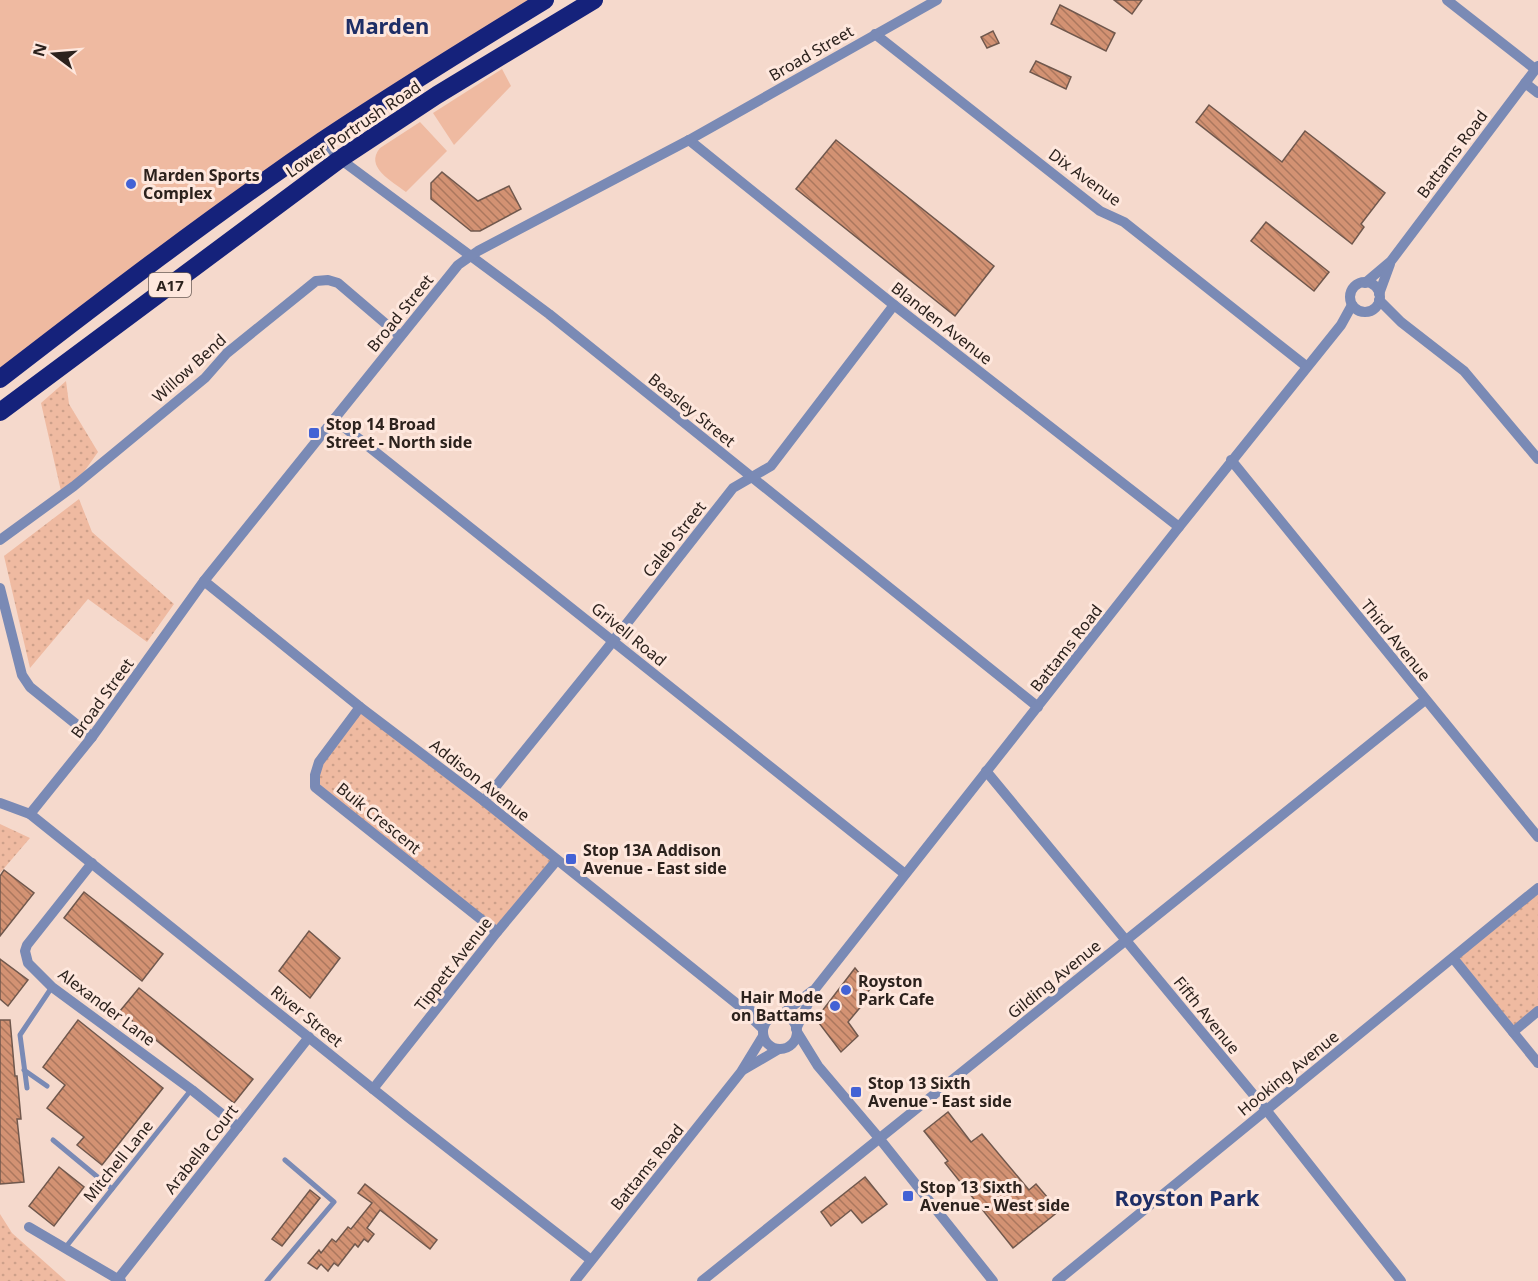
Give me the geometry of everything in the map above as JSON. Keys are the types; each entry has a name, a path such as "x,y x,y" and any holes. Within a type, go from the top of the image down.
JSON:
{"highway":[{"name":"Lower Portrush Road","path":"0,379 119,287 323,140 545,0"},
{"name":"Lower Portrush Road","path":"0,412 340,159 423,104 594,0"},
{"path":"377,134 385,100 423,104"}],"street":[{"name":"Broad Street","path":"30,814 93,737 204,581 458,265 470,256 689,140 937,0"},
{"path":"1447,0 1537,68"},
{"name":"Dix Avenue","path":"875,34 1100,211 1124,222 1306,366"},
{"name":"Battams Road","path":"1365,283 1391,261 1537,68"},
{"path":"1525,83 1538,93"},
{"name":"Beasley Street","path":"323,140 340,159 549,314 1038,707"},
{"name":"Blanden Avenue","path":"689,140 894,305 1179,527"},
{"name":"Battams Road","path":"1379,297 1391,261"},
{"name":"Willow Bend","path":"0,540 98,466 205,378 226,354 316,282 328,280 338,283 400,336"},
{"path":"1401,322 1361,309 1351,293 1354,288 1358,284 1365,283 1374,286 1379,297 1401,322 1464,371 1538,459"},
{"path":"1361,309 1376,307 1379,297"},
{"name":"Caleb Street","path":"484,801 614,641 733,488 771,466 894,305"},
{"name":"Battams Road","path":"797,1030 815,989 904,874 1306,366 1341,326 1361,309"},
{"name":"Grivell Road","path":"334,418 904,874"},
{"name":"Third Avenue","path":"1231,460 1538,837"},
{"name":"Addison Avenue","path":"204,581 360,707 484,801 765,1028"},
{"path":"0,588 22,675 30,687 93,737"},
{"name":"Gilding Avenue","path":"702,1281 1425,700"},
{"name":"Buik Crescent","path":"360,707 319,762 315,775 315,787 497,932"},
{"name":"Fifth Avenue","path":"986,771 1267,1111 1401,1281"},
{"name":"River Street","path":"0,803 30,814 373,1089 591,1260"},
{"name":"Tippett Avenue","path":"373,1089 557,860"},
{"name":"Alexander Lane","path":"92,863 27,945 25,951 28,963 52,987 192,1090 238,1127"},
{"name":"Hooking Avenue","path":"1057,1281 1538,888"},
{"path":"1453,958 1538,1063"},
{"name":"Battams Road","path":"781,1015 815,989"},
{"path":"1513,1032 1538,1011"},
{"path":"818,1066 798,1052 770,1046 765,1028 781,1015 791,1019 818,1066 879,1138 993,1281"},
{"name":"Battams Road","path":"575,1281 741,1072 765,1028"},
{"path":"783,1049 792,1044 797,1037 797,1030"},
{"name":"Arabella Court","path":"119,1280 309,1037"},
{"name":"Battams Road","path":"741,1072 783,1049"},
{"path":"29,1227 119,1280"}],"lane":[{"path":"27,1088 20,1035 52,987"},
{"path":"24,1070 47,1086"},
{"name":"Mitchell Lane","path":"65,1248 192,1090"},
{"path":"52,1140 112,1189"},
{"path":"267,1281 334,1202 285,1160"}],"shaded area":[{"name":"Marden Sports Complex","path":"0,0 545,0 425,73 0,379"},
{"path":"502,69 511,86 454,145 433,113"},
{"path":"420,122 447,151 406,192 382,173 375,161 376,155 380,148"},
{"path":"66,381 69,404 98,452 81,476 61,491 41,403"},
{"path":"79,499 92,532 174,604 147,642 88,599 30,668 4,556"},
{"path":"360,707 557,860 497,932 315,787 315,775"},
{"path":"0,824 30,838 0,873"},
{"path":"1538,888 1538,1011 1513,1032 1453,958"},
{"path":"0,1214 12,1233 66,1281 0,1281"}],"building":[{"path":"1114,0 1142,0 1132,14"},
{"path":"1060,5 1115,33 1106,51 1051,24"},
{"path":"993,31 999,43 987,48 981,37"},
{"path":"1036,61 1071,77 1066,89 1030,72"},
{"path":"1209,105 1282,162 1305,131 1385,193 1361,224 1364,227 1352,244 1196,122"},
{"path":"836,140 994,266 955,316 796,189"},
{"path":"442,172 478,201 509,186 521,209 480,231 471,231 431,199 431,183"},
{"path":"1266,222 1329,272 1314,291 1251,241"},
{"path":"4,870 34,893 0,936 0,876"},
{"path":"84,892 163,954 142,981 64,918"},
{"path":"309,931 340,958 310,998 279,971"},
{"path":"0,959 28,980 8,1006 0,999"},
{"path":"855,968 871,988 860,1001 863,1004 848,1022 858,1036 841,1052 816,1019"},
{"path":"139,988 253,1079 234,1103 120,1011"},
{"path":"0,1020 10,1020 21,1119 17,1119 24,1182 0,1184"},
{"path":"78,1020 163,1088 102,1165 77,1145 84,1137 47,1108 65,1085 43,1067"},
{"path":"948,1112 971,1142 982,1134 1029,1190 1036,1184 1059,1211 1013,1248 945,1163 948,1161 924,1131"},
{"path":"59,1167 84,1187 54,1226 29,1206"},
{"path":"865,1177 887,1204 862,1223 851,1210 831,1226 821,1212"},
{"path":"365,1184 437,1240 430,1249 380,1210 367,1228 374,1234 368,1242 364,1239 358,1247 355,1244 338,1266 334,1263 328,1271 321,1264 317,1269 308,1263 319,1250 321,1253 332,1239 336,1242 348,1227 351,1229 372,1203 358,1193"},
{"path":"310,1190 320,1198 282,1246 272,1239"}],"place":[{"name":"Marden Sports Complex","path":"131,184"},
{"name":"Stop 14 Broad Street - North side","path":"314,433"},
{"name":"Stop 13A Addison Avenue - East side","path":"571,859"},
{"name":"Royston Park Cafe","path":"846,990"},
{"name":"Hair Mode on Battams","path":"835,1006"},
{"name":"Stop 13 Sixth Avenue - East side","path":"856,1092"},
{"name":"Stop 13 Sixth Avenue - West side","path":"908,1196"}],"district":[{"name":"Marden","path":"387,25"},
{"name":"Royston Park","path":"1187,1197"}]}
